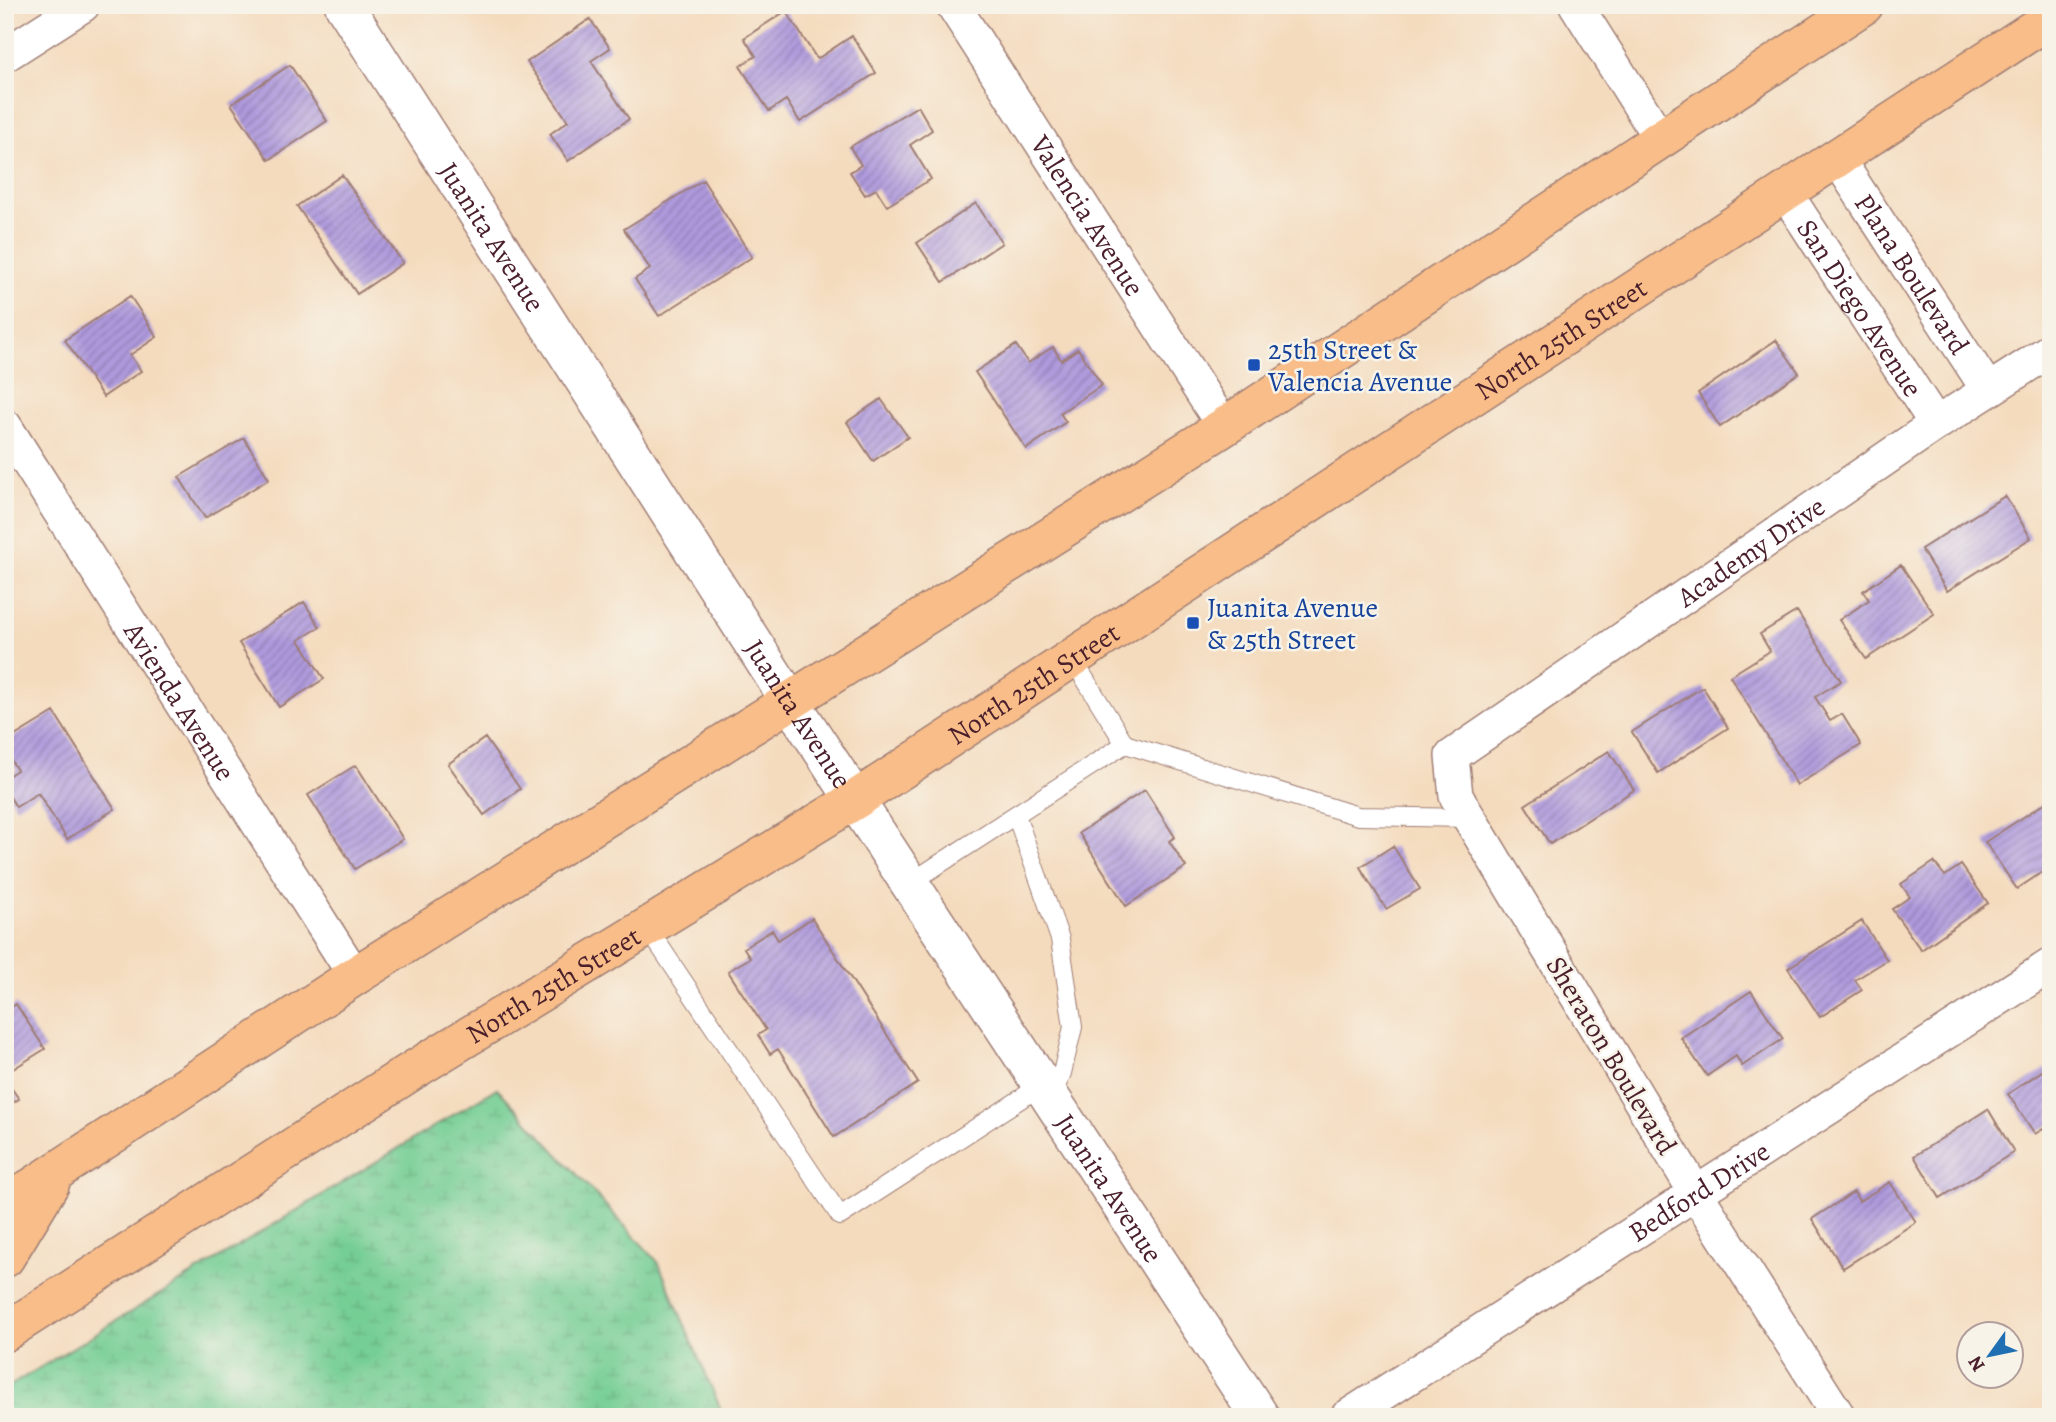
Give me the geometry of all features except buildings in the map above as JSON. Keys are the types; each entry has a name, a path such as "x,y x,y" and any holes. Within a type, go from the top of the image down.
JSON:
{"main road":[{"path":"5,1205 355,976 1224,427 1864,5"},
{"name":"North 25th Street","path":"5,1332 415,1069 855,800 1786,192 2040,19"},
{"path":"5,1258 59,1170"}],"street":[{"path":"5,55 83,5"},
{"name":"Juanita Avenue","path":"344,5 790,701 1260,1417"},
{"name":"Valencia Avenue","path":"953,5 1224,427"},
{"path":"1576,5 1661,140"},
{"name":"Plana Boulevard","path":"1837,158 1988,390"},
{"name":"San Diego Avenue","path":"1786,192 1936,424"},
{"name":"Academy Drive","path":"1452,756 1936,424 2051,350"},
{"name":"Avienda Avenue","path":"5,426 355,976"},
{"name":"Sheraton Boulevard","path":"1452,756 1456,796 1697,1195 1839,1417"},
{"name":"Bedford Drive","path":"1346,1417 1697,1195 2051,965"}],"lane":[{"path":"1072,658 1125,744 1358,816 1469,818"},
{"path":"910,883 1125,744"},
{"path":"647,927 840,1216 1046,1092 1062,1073 1073,1027 1060,939 1016,815"}],"green space":[{"path":"497,1088 658,1262 724,1417 5,1417 5,1389"}],"place":[{"name":"25th Street & Valencia Avenue","path":"1254,365"},
{"name":"Juanita Avenue & 25th Street","path":"1193,623"}]}
